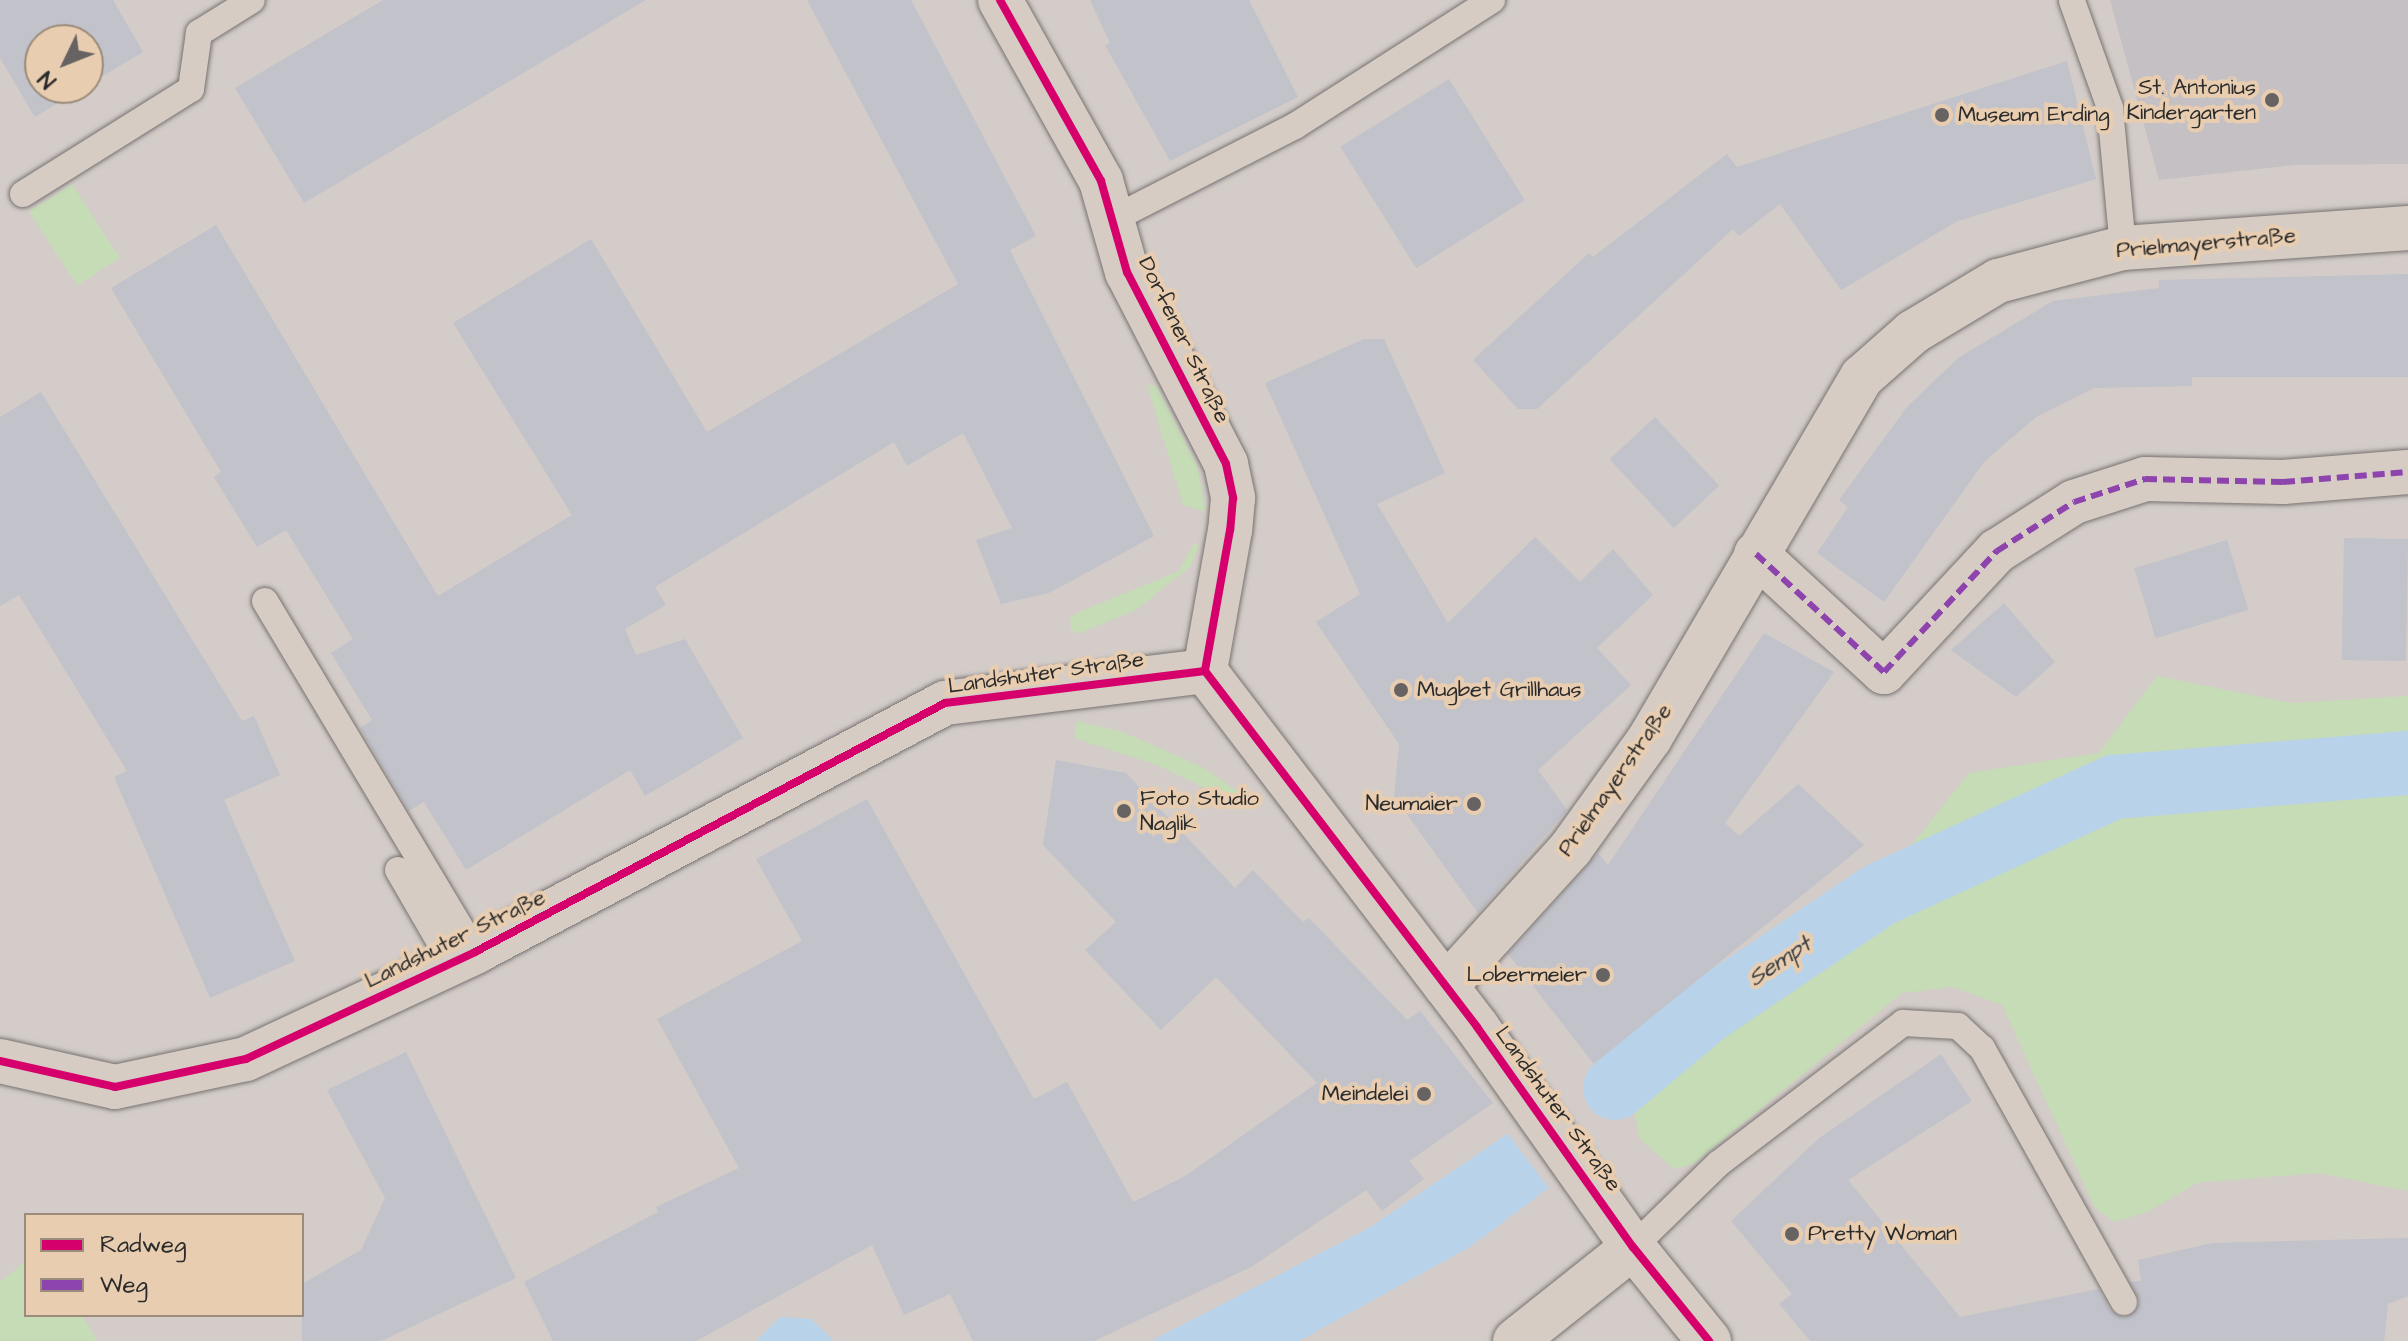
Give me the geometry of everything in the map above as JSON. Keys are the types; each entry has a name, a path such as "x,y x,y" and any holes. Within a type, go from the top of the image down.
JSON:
{"street":[{"name":"Dorfener Straße","path":"1000,0 1101,181 1115,218 1127,272 1226,464 1233,498 1205,671"},
{"name":"Prielmayerstraße","path":"1446,986 1580,836 1650,738 1862,377 1913,332 1998,281 2123,248 2408,228"},
{"path":"1756,554 1884,672 1997,551 2074,502 2145,479 2283,482 2408,472"},
{"name":"Landshuter Straße","path":"0,1061 115,1087 246,1059 463,958 945,703 1205,671 1523,1089 1633,1247 1709,1341"},
{"path":"1515,1341 1633,1247"}],"lane":[{"path":"23,194 191,89 199,33 252,0"},
{"path":"1115,218 1295,126 1492,0"},
{"path":"2072,1 2110,108 2123,248"},
{"name":"Landshuter Straße","path":"265,601 463,958"},
{"path":"398,870 463,958"},
{"path":"1633,1247 1718,1164 1903,1023 1958,1026 1982,1048 2124,1302"}],"shaded area":[{"name":"St. Antonius Kindergarten","path":"2110,0 2408,0 2408,164 2295,165 2159,180"}],"green space":[{"path":"72,184 120,258 77,286 29,212"},
{"path":"1147,384 1157,387 1197,466 1206,512 1183,505"},
{"path":"1194,544 1199,545 1191,566 1136,610 1077,634 1071,630 1070,619 1077,613 1179,571"},
{"path":"2157,676 2291,703 2408,696 2408,1191 2319,1173 2197,1183 2147,1212 2115,1222 2095,1208 2002,1005 1953,987 1902,993 1693,1164 1674,1169 1640,1139 1633,1106 1818,963 1969,773 2099,753"},
{"path":"1076,721 1123,732 1204,768 1249,799 1237,811 1205,788 1157,765 1074,738"},
{"path":"24,1263 24,1317 83,1317 97,1341 0,1341 0,1282"}],"water":[{"path":"1684,1035 1675,1054 1622,1105 1607,1144 1470,1247 1299,1341 1151,1341 1369,1228 1649,1037"},
{"path":"780,1317 811,1319 834,1341 756,1341"}],"pier":[{"path":"1585,1075 1620,1122 1610,1147 1551,1191 1504,1129"}],"building":[{"path":"0,0 113,0 143,52 104,75 104,24 24,24 24,98 0,58"},
{"path":"383,0 646,0 304,203 235,88"},
{"path":"807,0 911,0 1036,236 1010,250 1154,536 1049,593 1001,604 976,540 1012,528 963,433 907,466 894,442 655,587 666,605 625,629 636,655 685,639 743,738 645,796 630,770 466,870 424,802 409,811 360,728 372,720 331,653 353,639 286,530 257,547 214,477 221,472 111,288 216,225 438,596 572,515 453,323 591,239 707,432 958,284"},
{"path":"1090,0 1249,0 1298,97 1170,161 1105,45 1110,43"},
{"path":"2067,61 2096,179 1958,221 1841,290 1780,204 1739,236 1733,229 1537,409 1518,409 1473,360 1589,253 1593,257 1727,154 1737,167"},
{"path":"1449,79 1525,200 1416,268 1340,147"},
{"path":"27,104 57,104 35,117"},
{"path":"2408,274 2408,377 2192,377 2192,386 2094,388 2036,417 1984,462 1884,602 1817,553 1848,507 1839,500 1907,407 1958,358 2053,301 2159,288 2159,280"},
{"path":"1364,339 1384,339 1445,473 1377,504 1448,623 1535,537 1580,582 1613,549 1653,595 1597,648 1631,685 1538,770 1567,810 1478,913 1394,796 1399,744 1316,622 1360,594 1265,383"},
{"path":"41,392 242,721 254,716 280,775 224,800 295,961 210,998 114,777 127,771 19,595 0,606 0,417"},
{"path":"1655,417 1719,486 1674,528 1610,459"},
{"path":"2344,538 2408,539 2406,661 2342,660"},
{"path":"2227,540 2248,610 2156,638 2134,568"},
{"path":"2004,603 2055,662 2016,697 1951,650"},
{"path":"1764,633 1834,672 1725,823 1739,836 1798,784 1864,845 1594,1064 1508,954 1598,853 1608,865"},
{"path":"1056,760 1126,773 1235,888 1253,870 1303,922 1309,918 1407,1020 1420,1011 1493,1103 1409,1161 1424,1179 1382,1211 1366,1190 1251,1267 1094,1341 973,1341 950,1294 904,1315 872,1245 696,1341 553,1341 524,1282 658,1212 656,1207 739,1168 657,1019 802,941 756,859 867,799 1034,1099 1067,1082 1133,1202 1185,1176 1317,1083 1216,977 1161,1030 1085,950 1116,922 1043,845"},
{"path":"406,1052 516,1278 381,1341 302,1341 304,1283 361,1250 385,1198 327,1090"},
{"path":"1941,1054 1972,1101 1848,1180 1960,1317 2098,1289 2110,1310 2125,1318 2140,1303 2131,1282 2141,1281 2138,1260 2212,1243 2408,1238 2408,1296 2388,1304 2384,1341 1810,1341 1779,1304 1792,1294 1731,1221 1818,1139"}],"waterway":[{"name":"Sempt","path":"1615,1088 1707,1011 1879,895 2114,787 2408,763"}],"marked path":[{"path":"1756,554 1884,672 1997,551 2074,502 2145,479 2283,482 2408,472"}],"cycle path":[{"path":"1000,0 1101,181 1127,272 1226,464 1233,498 1230,530 1205,671"},
{"path":"1205,671 1477,1027 1633,1247 1709,1341"},
{"path":"0,1061 115,1087 246,1059 475,952 945,703 1205,671"}],"place":[{"name":"St. Antonius Kindergarten","path":"2272,100"},
{"name":"Museum Erding","path":"1942,115"},
{"name":"Mugbet Grillhaus","path":"1401,690"},
{"name":"Neumaier","path":"1474,804"},
{"name":"Foto Studio Naglik","path":"1124,811"},
{"name":"Lobermeier","path":"1603,975"},
{"name":"Meindelei","path":"1424,1094"},
{"name":"Pretty Woman","path":"1792,1234"}]}
